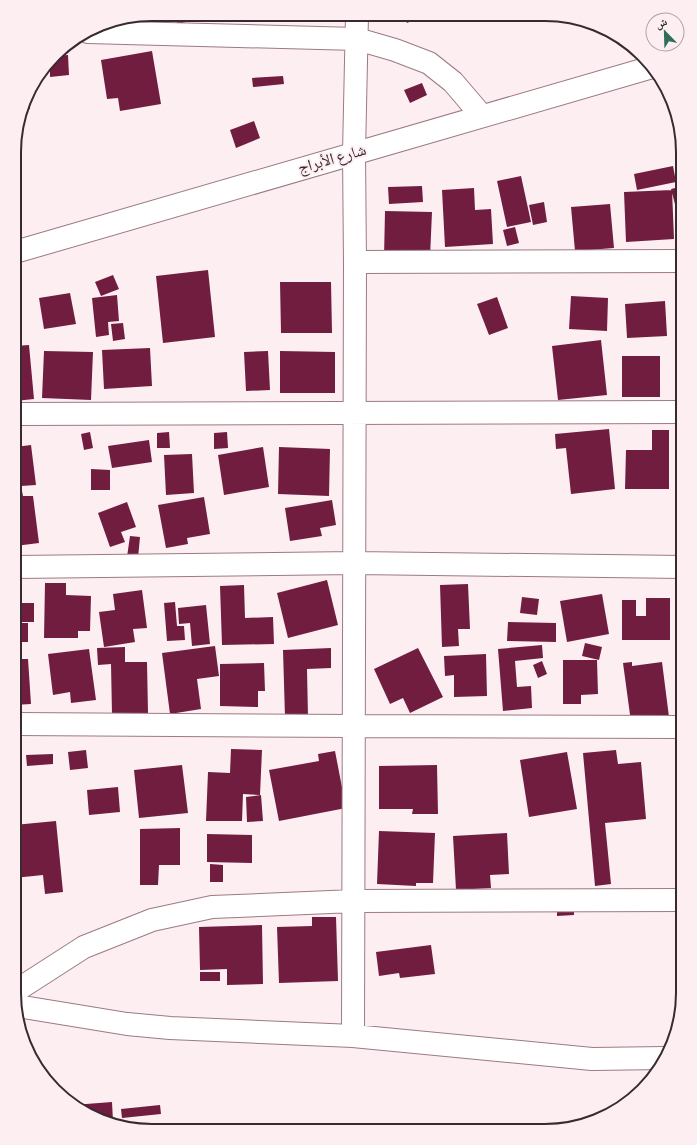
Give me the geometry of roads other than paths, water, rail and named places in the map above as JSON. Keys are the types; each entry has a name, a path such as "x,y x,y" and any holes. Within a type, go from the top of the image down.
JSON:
{"street":[{"path":"353,1036 356,414 354,153 357,21"},
{"path":"99,32 358,39 395,50 429,63 453,82 482,116"},
{"name":"شارع الأبراج","path":"21,250 646,69"},
{"path":"355,262 676,261"},
{"path":"21,414 676,412"},
{"path":"21,567 355,563 676,567"},
{"path":"21,724 676,727"},
{"path":"21,988 84,947 152,920 212,907 354,901 676,900"},
{"path":"22,1007 127,1024 170,1028 353,1036 592,1059 658,1058"}]}
